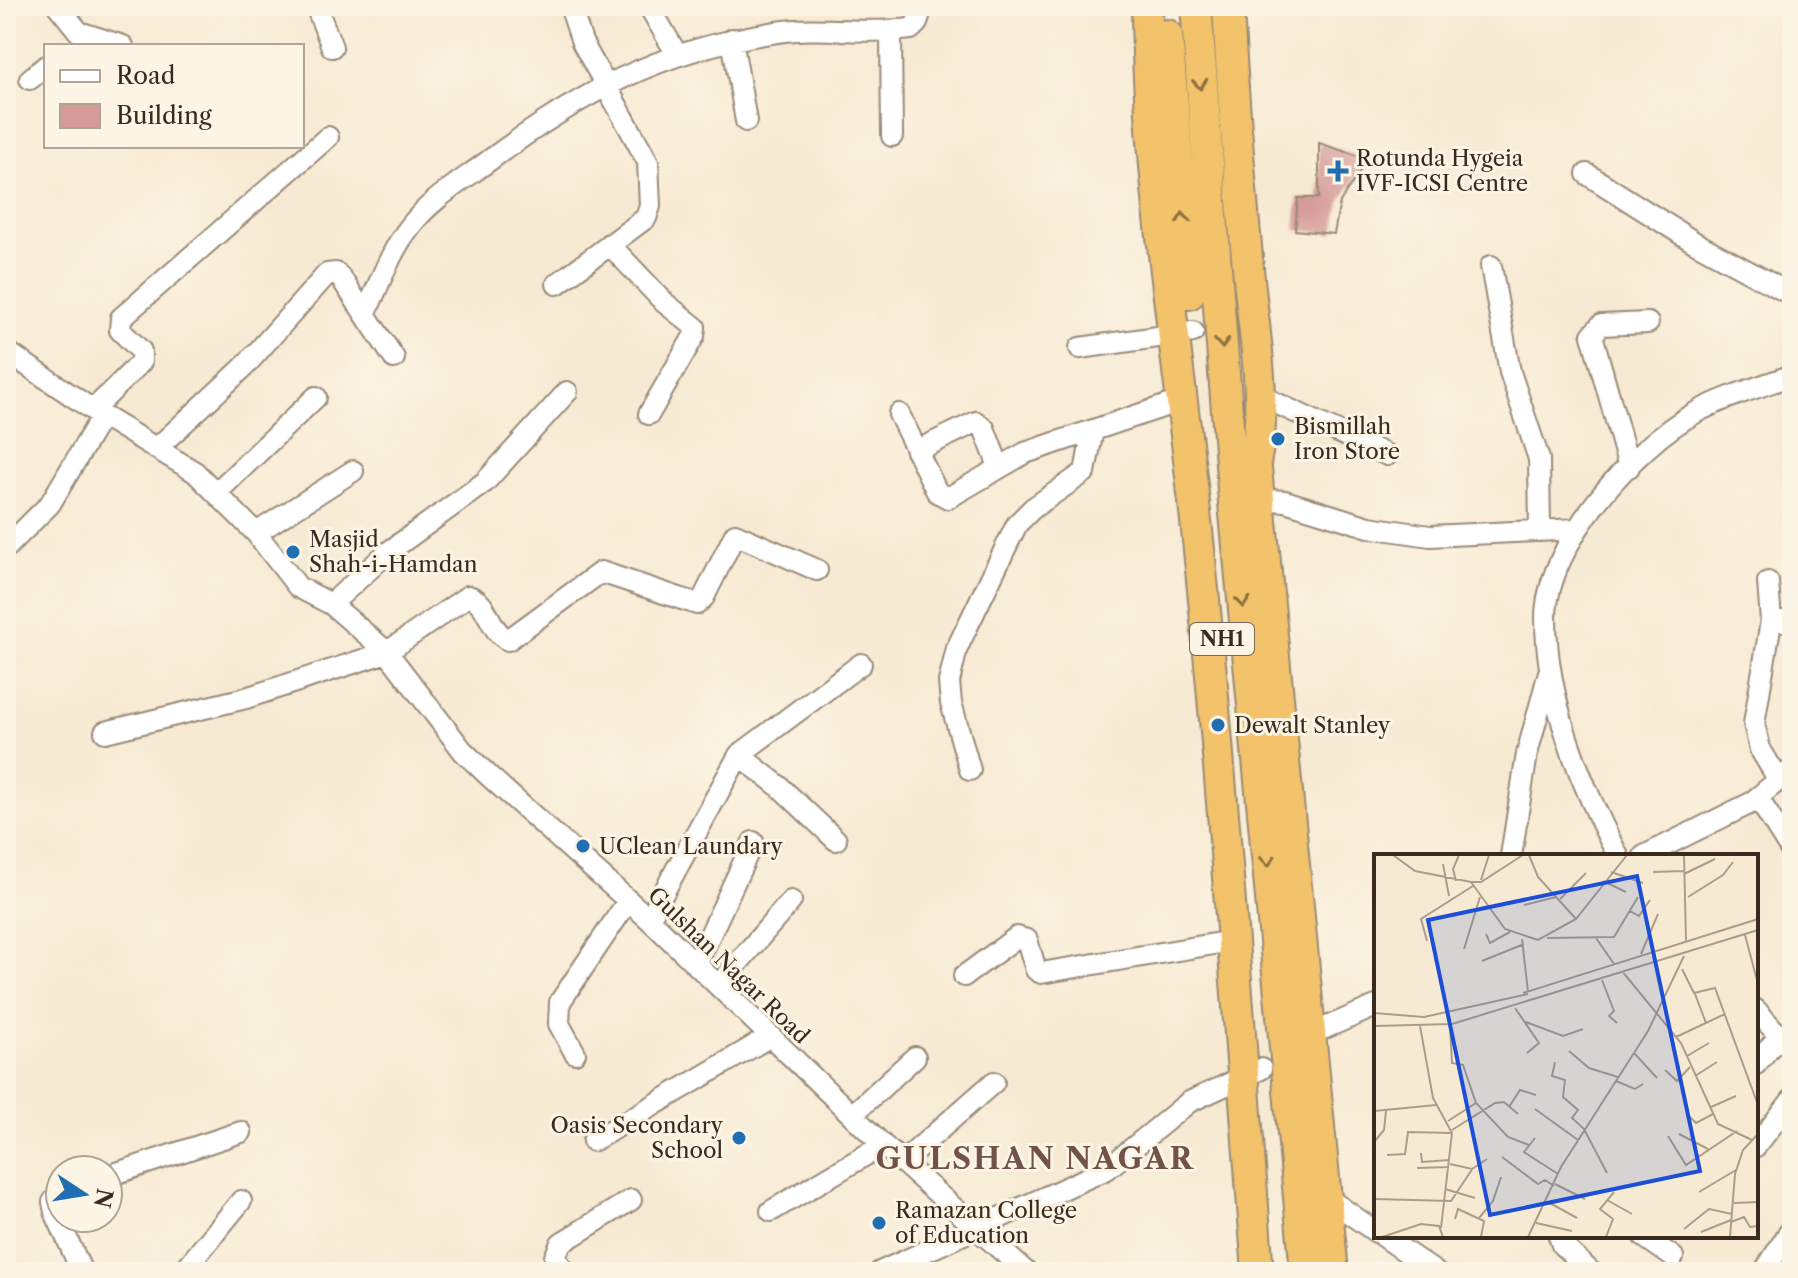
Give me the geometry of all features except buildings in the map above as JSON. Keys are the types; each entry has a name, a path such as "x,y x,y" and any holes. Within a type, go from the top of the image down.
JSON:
{"highway":[{"path":"1147,6 1148,91 1183,334 1180,401 1198,538 1232,941 1252,1073 1258,1272"},
{"name":"NH1","path":"1166,6 1183,334 1252,1073 1278,1272"},
{"name":"NH1","path":"1196,6 1246,501 1306,1272"},
{"path":"1228,6 1231,88 1259,395 1256,468 1246,490 1246,501 1311,1034 1333,1272"}],"street":[{"path":"58,6 74,27 78,40 108,44"},
{"path":"316,6 332,47"},
{"path":"557,284 649,212 650,169 644,152 582,42 570,6"},
{"path":"649,6 676,53"},
{"path":"365,314 401,239 428,207 555,112 676,53 732,39 795,30 891,32 913,27 922,6"},
{"path":"891,32 892,136"},
{"path":"732,39 746,121"},
{"path":"6,548 50,504 98,413 141,362 141,351 120,330 121,318 328,137"},
{"path":"1587,174 1694,242 1792,295"},
{"path":"609,244 665,303 695,327 694,336 649,414"},
{"path":"1491,266 1510,372 1539,459 1540,531"},
{"path":"157,448 244,367 327,274 336,273 341,278 394,358"},
{"path":"1629,467 1592,335 1601,325 1648,323"},
{"path":"1080,348 1183,334"},
{"name":"Gulshan Nagar Road","path":"7,352 98,413 195,472 256,533 298,587 331,604 387,652 463,751 697,963 769,1037 883,1145 1026,1272"},
{"path":"1617,854 1569,744 1551,668 1546,616 1562,558 1577,529 1654,440 1696,413 1792,375"},
{"path":"331,604 387,553 485,482 567,392"},
{"path":"1259,395 1387,455"},
{"path":"217,492 316,397"},
{"path":"899,414 937,492 948,498 1025,453 1180,401"},
{"path":"916,451 976,422 984,428 999,467"},
{"path":"970,770 949,694 957,648 1017,524 1033,508 1085,472 1093,430"},
{"path":"256,533 353,471"},
{"path":"1246,501 1285,501 1369,527 1430,536 1577,529"},
{"path":"105,732 246,698 387,652 468,596 480,603 502,638 512,639 601,572 697,604 704,597 735,534 817,570"},
{"path":"1648,854 1758,798 1785,773 1760,749 1754,724 1771,621 1768,582"},
{"path":"1771,621 1792,621"},
{"path":"649,919 739,755 861,664"},
{"path":"1511,854 1527,754 1551,668"},
{"path":"739,755 780,787 836,840"},
{"path":"1758,798 1792,852"},
{"path":"697,963 753,842"},
{"path":"575,1053 559,1024 560,1002 628,901"},
{"path":"719,985 791,901"},
{"path":"964,976 1017,937 1027,940 1036,970 1041,973 1232,941"},
{"path":"1311,1034 1374,1007"},
{"path":"1758,1012 1786,1043 1758,1063"},
{"path":"593,1141 769,1037"},
{"path":"852,1115 915,1057"},
{"path":"880,1272 1107,1169 1189,1102 1252,1073"},
{"path":"904,1161 994,1082"},
{"path":"1758,1143 1792,1100"},
{"path":"124,1171 241,1132"},
{"path":"771,1211 883,1145"},
{"path":"1326,1197 1374,1231"},
{"path":"565,1272 555,1257 561,1243 631,1200"},
{"path":"183,1272 241,1201"},
{"path":"1764,1272 1792,1228"},
{"path":"65,1234 82,1272"},
{"path":"1386,1238 1435,1272"},
{"path":"1560,1238 1562,1245 1591,1272"},
{"path":"1646,1238 1673,1257"}],"place":[{"name":"Rotunda Hygeia IVF-ICSI Centre","path":"1338,171"},
{"name":"Bismillah Iron Store","path":"1278,439"},
{"name":"Masjid Shah-i-Hamdan","path":"293,552"},
{"name":"Dewalt Stanley","path":"1218,725"},
{"name":"UClean Laundary","path":"583,846"},
{"name":"Oasis Secondary School","path":"739,1138"},
{"name":"Ramazan College of Education","path":"879,1223"}],"district":[{"name":"GULSHAN NAGAR","path":"1035,1159"}]}
